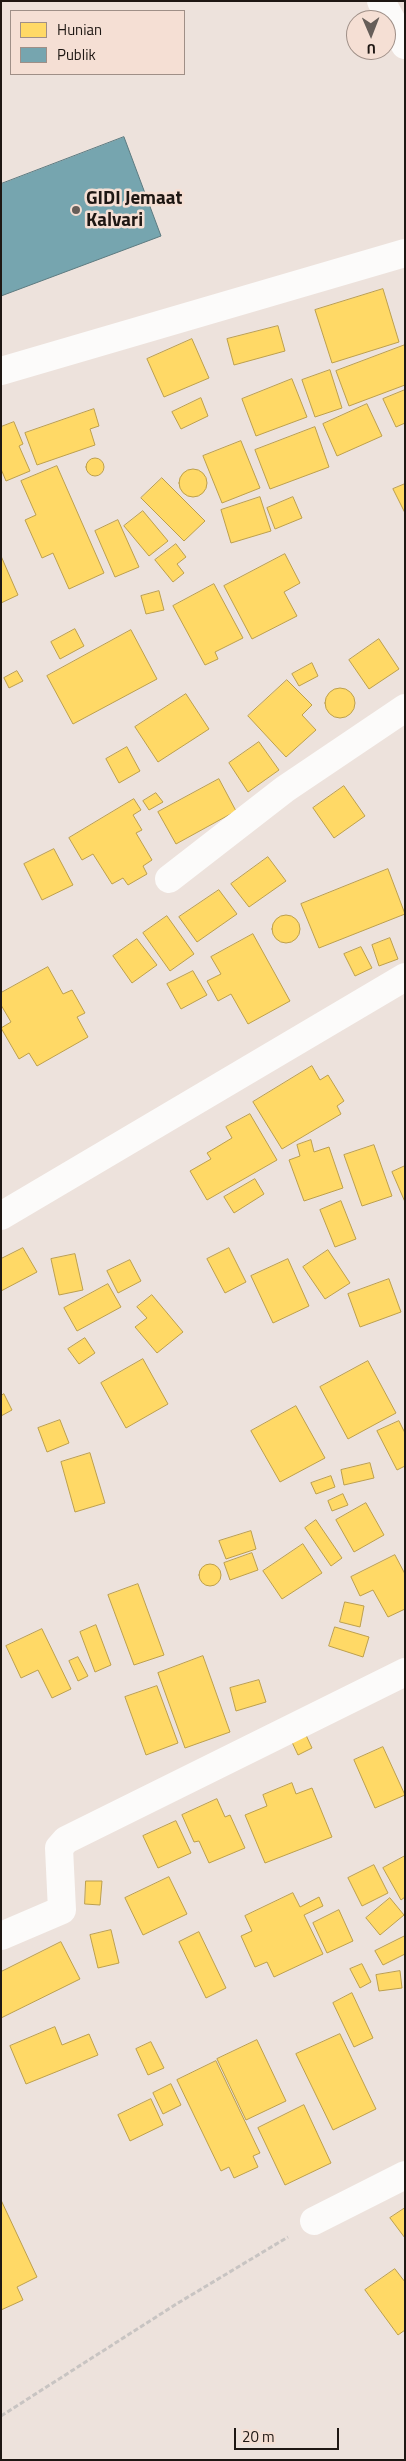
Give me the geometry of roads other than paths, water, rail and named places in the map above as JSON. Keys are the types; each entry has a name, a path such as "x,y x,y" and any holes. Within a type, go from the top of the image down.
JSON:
{"street":[{"path":"382,1 405,45"},
{"path":"1,371 405,253"},
{"path":"168,879 285,789 405,708"},
{"path":"1,1216 405,977"},
{"path":"1,1936 62,1910 58,1862 59,1848 66,1840 405,1672"},
{"path":"314,2221 405,2175"}],"place":[{"name":"GIDI Jemaat Kalvari","path":"76,210"}]}
